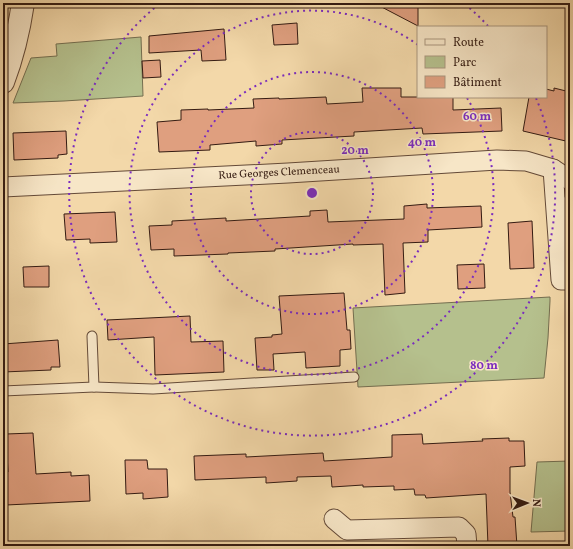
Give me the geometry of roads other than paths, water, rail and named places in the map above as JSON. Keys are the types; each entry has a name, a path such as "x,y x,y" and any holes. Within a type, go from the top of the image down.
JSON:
{"street":[{"path":"3,82 8,69 9,40 19,29 23,3"},
{"name":"Rue Georges Clemenceau","path":"3,187 288,173 497,160 526,161 553,169 570,180"},
{"path":"553,169 561,280 570,280"},
{"path":"570,203 567,204 570,240"},
{"path":"334,519 347,530 459,527 466,534 467,546"}],"lane":[{"path":"92,336 94,387"},
{"path":"3,391 94,387 153,389 354,377"}]}
